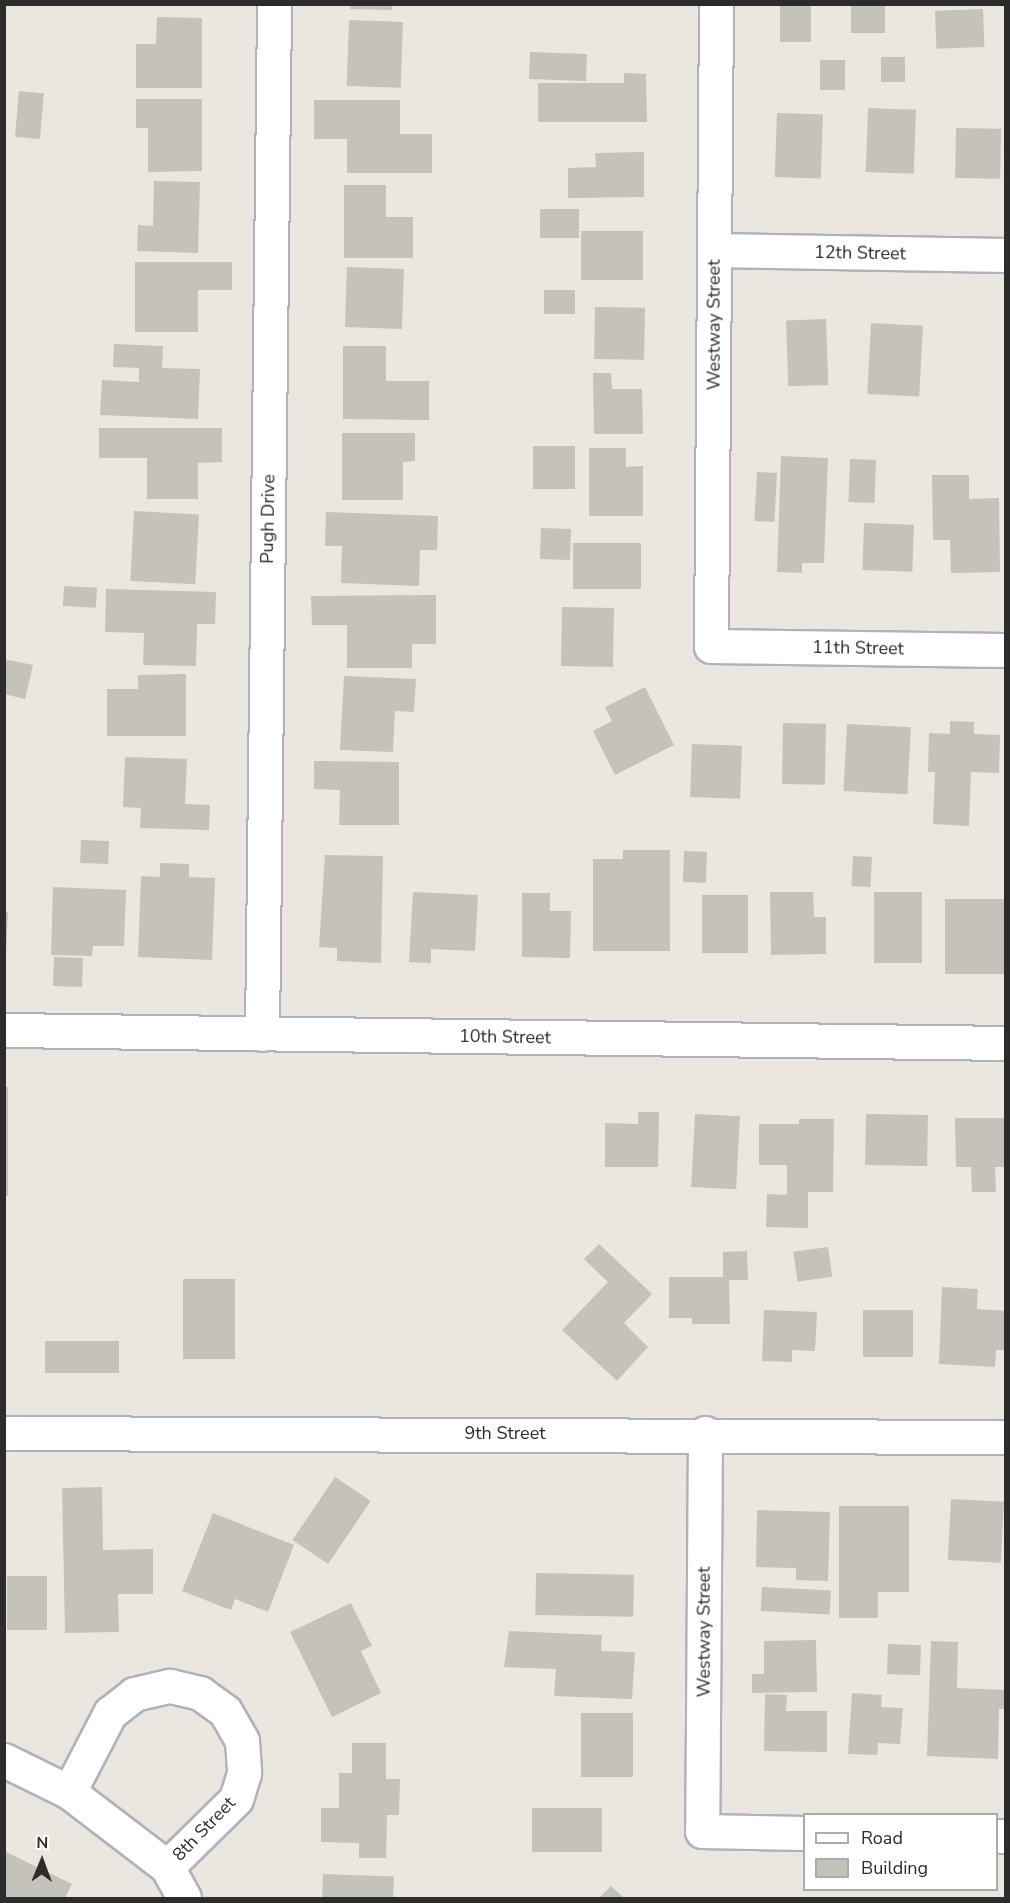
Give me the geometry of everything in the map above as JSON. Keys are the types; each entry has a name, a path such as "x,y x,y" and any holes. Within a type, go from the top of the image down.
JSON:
{"street":[{"name":"Pugh Drive","path":"262,1034 274,4"},
{"name":"Westway Street","path":"711,646 716,4"},
{"name":"12th Street","path":"714,250 1005,255"},
{"name":"11th Street","path":"711,646 1005,650"},
{"name":"10th Street","path":"4,1030 1005,1043"},
{"name":"9th Street","path":"4,1433 705,1433 1005,1437"},
{"name":"Westway Street","path":"705,1433 702,1831 803,1833"},
{"name":"8th Street","path":"4,1760 69,1792 167,1867 236,1799 244,1773 242,1741 225,1712 200,1693 170,1686 134,1694 110,1713 69,1792"},
{"path":"167,1867 184,1899"}],"building":[{"path":"351,4 392,4 392,10 350,9"},
{"path":"780,4 811,4 811,42 780,42"},
{"path":"851,4 885,4 885,33 851,33"},
{"path":"983,9 984,47 936,49 935,11"},
{"path":"157,17 202,18 202,88 136,88 136,44 156,44"},
{"path":"349,20 403,22 401,88 347,86"},
{"path":"530,52 587,54 586,81 529,79"},
{"path":"881,57 905,57 905,82 881,82"},
{"path":"820,60 845,60 845,90 820,90"},
{"path":"624,73 646,74 647,122 538,122 538,83 624,83"},
{"path":"19,91 44,93 40,139 15,137"},
{"path":"136,99 202,99 202,171 148,172 148,128 136,128"},
{"path":"314,100 400,100 400,134 432,134 432,173 347,173 347,139 314,139"},
{"path":"868,108 916,110 914,174 866,172"},
{"path":"777,113 823,115 821,179 775,177"},
{"path":"956,128 1001,129 1000,179 955,178"},
{"path":"644,152 644,197 568,198 568,168 596,167 595,153"},
{"path":"154,181 200,182 198,253 137,251 138,225 153,226"},
{"path":"344,185 386,185 386,217 413,217 413,258 344,258"},
{"path":"540,209 579,209 579,238 540,238"},
{"path":"581,231 643,231 643,280 581,280"},
{"path":"135,262 232,262 232,290 198,290 198,332 135,332"},
{"path":"347,267 404,269 402,329 345,327"},
{"path":"544,290 575,290 575,314 544,314"},
{"path":"595,307 645,308 644,360 594,359"},
{"path":"826,319 828,385 788,386 786,320"},
{"path":"871,323 923,326 919,397 867,394"},
{"path":"114,344 163,346 162,368 200,369 198,419 100,415 102,380 139,382 139,368 113,367"},
{"path":"343,346 386,346 386,381 429,381 429,420 343,419"},
{"path":"593,373 611,373 612,389 642,389 643,434 594,434"},
{"path":"99,428 222,428 222,462 198,463 198,499 147,499 147,458 99,458"},
{"path":"342,433 415,433 415,461 403,462 403,500 342,500"},
{"path":"533,446 575,446 575,489 533,489"},
{"path":"589,448 626,448 626,467 643,466 643,516 589,516"},
{"path":"781,456 828,458 824,563 802,563 802,573 777,572"},
{"path":"850,459 876,460 874,503 848,502"},
{"path":"757,472 777,473 774,522 754,521"},
{"path":"932,475 969,475 969,499 999,498 1000,572 951,573 950,540 933,540"},
{"path":"134,511 199,514 195,584 130,581"},
{"path":"326,512 438,516 437,550 420,550 419,586 341,583 342,546 325,546"},
{"path":"864,523 914,525 912,572 862,570"},
{"path":"541,528 571,529 570,560 540,559"},
{"path":"573,543 641,543 641,589 573,589"},
{"path":"64,586 97,588 96,608 63,606"},
{"path":"106,589 216,592 215,624 197,624 196,666 143,665 144,633 105,632"},
{"path":"436,595 436,644 412,644 412,668 347,668 347,625 312,625 311,596"},
{"path":"562,607 614,608 613,667 561,666"},
{"path":"4,659 33,665 25,699 4,694"},
{"path":"186,674 186,736 107,736 107,689 138,689 138,675"},
{"path":"344,676 416,679 414,712 395,711 393,752 340,750"},
{"path":"645,687 674,745 615,775 593,731 612,721 605,707"},
{"path":"950,721 974,722 974,734 1000,735 999,773 971,772 969,826 933,824 935,772 928,772 929,733 950,734"},
{"path":"783,723 826,724 825,785 782,784"},
{"path":"847,724 911,727 907,794 843,791"},
{"path":"692,744 742,746 740,799 690,797"},
{"path":"125,757 187,759 185,804 210,805 209,830 140,828 141,808 123,807"},
{"path":"314,761 399,762 399,825 339,825 340,790 314,789"},
{"path":"81,840 109,841 108,864 80,863"},
{"path":"623,850 670,850 670,951 593,951 593,859 623,859"},
{"path":"684,851 707,852 706,883 683,882"},
{"path":"325,855 383,856 381,963 337,961 337,948 319,947"},
{"path":"853,856 872,857 870,887 851,886"},
{"path":"160,863 189,864 189,877 215,878 212,960 138,957 141,876 160,877"},
{"path":"53,887 126,890 124,946 93,946 92,956 51,955"},
{"path":"413,892 478,895 475,951 431,949 431,963 409,962"},
{"path":"770,892 813,892 814,917 826,917 826,954 771,955"},
{"path":"874,892 922,892 922,963 874,963"},
{"path":"522,893 550,893 550,911 571,911 570,958 522,957"},
{"path":"702,895 748,895 748,953 702,953"},
{"path":"945,899 1006,899 1006,974 945,974"},
{"path":"4,912 8,912 6,954 4,954"},
{"path":"54,957 83,958 82,987 53,986"},
{"path":"4,1087 8,1087 8,1196 4,1196"},
{"path":"638,1112 659,1112 658,1167 605,1167 605,1123 638,1124"},
{"path":"695,1114 740,1116 736,1189 691,1187"},
{"path":"866,1114 928,1115 927,1166 865,1165"},
{"path":"955,1118 1006,1118 1006,1167 995,1167 996,1192 972,1192 971,1167 956,1167"},
{"path":"799,1119 834,1119 833,1192 808,1192 808,1228 766,1227 767,1194 787,1195 787,1165 759,1165 759,1124 799,1124"},
{"path":"599,1244 652,1294 624,1323 648,1347 617,1381 562,1330 608,1282 584,1259"},
{"path":"828,1247 832,1277 798,1282 793,1252"},
{"path":"747,1251 748,1280 729,1280 730,1324 692,1324 692,1318 669,1318 669,1277 723,1277 723,1252"},
{"path":"183,1279 235,1279 235,1359 183,1359"},
{"path":"942,1287 978,1289 977,1309 1006,1311 1006,1350 996,1350 995,1367 939,1364"},
{"path":"764,1310 817,1312 815,1351 792,1350 792,1362 762,1361"},
{"path":"863,1310 913,1310 913,1357 863,1357"},
{"path":"45,1341 119,1341 119,1373 45,1373"},
{"path":"335,1477 371,1501 328,1564 293,1540"},
{"path":"102,1487 103,1550 153,1549 153,1594 118,1594 119,1632 65,1633 62,1488"},
{"path":"951,1499 1004,1502 1001,1563 948,1560"},
{"path":"839,1506 909,1506 909,1592 878,1592 878,1618 839,1618"},
{"path":"757,1510 830,1512 828,1581 796,1580 796,1568 756,1567"},
{"path":"213,1513 294,1545 268,1612 235,1599 231,1610 182,1591"},
{"path":"536,1573 634,1575 633,1617 535,1615"},
{"path":"7,1576 47,1576 47,1630 7,1630"},
{"path":"762,1587 831,1591 830,1615 761,1611"},
{"path":"351,1603 372,1646 361,1651 381,1693 332,1717 290,1632"},
{"path":"509,1631 602,1635 601,1651 635,1652 632,1699 554,1696 556,1669 504,1667"},
{"path":"816,1640 817,1692 752,1693 752,1674 764,1674 764,1641"},
{"path":"931,1641 958,1642 957,1688 1006,1690 1006,1709 999,1709 998,1759 927,1756"},
{"path":"888,1644 921,1645 920,1675 887,1674"},
{"path":"852,1693 882,1695 881,1707 903,1708 900,1744 878,1743 877,1755 848,1754"},
{"path":"765,1694 787,1695 786,1711 827,1711 827,1752 764,1751"},
{"path":"581,1713 633,1713 633,1777 581,1777"},
{"path":"352,1743 386,1743 386,1779 400,1779 399,1815 387,1815 386,1858 359,1858 359,1843 321,1842 321,1808 339,1808 339,1773 352,1773"},
{"path":"532,1808 602,1808 602,1852 532,1852"},
{"path":"4,1851 72,1884 65,1898 4,1898"},
{"path":"323,1874 394,1876 393,1898 322,1898"},
{"path":"611,1886 624,1898 599,1898"}]}
